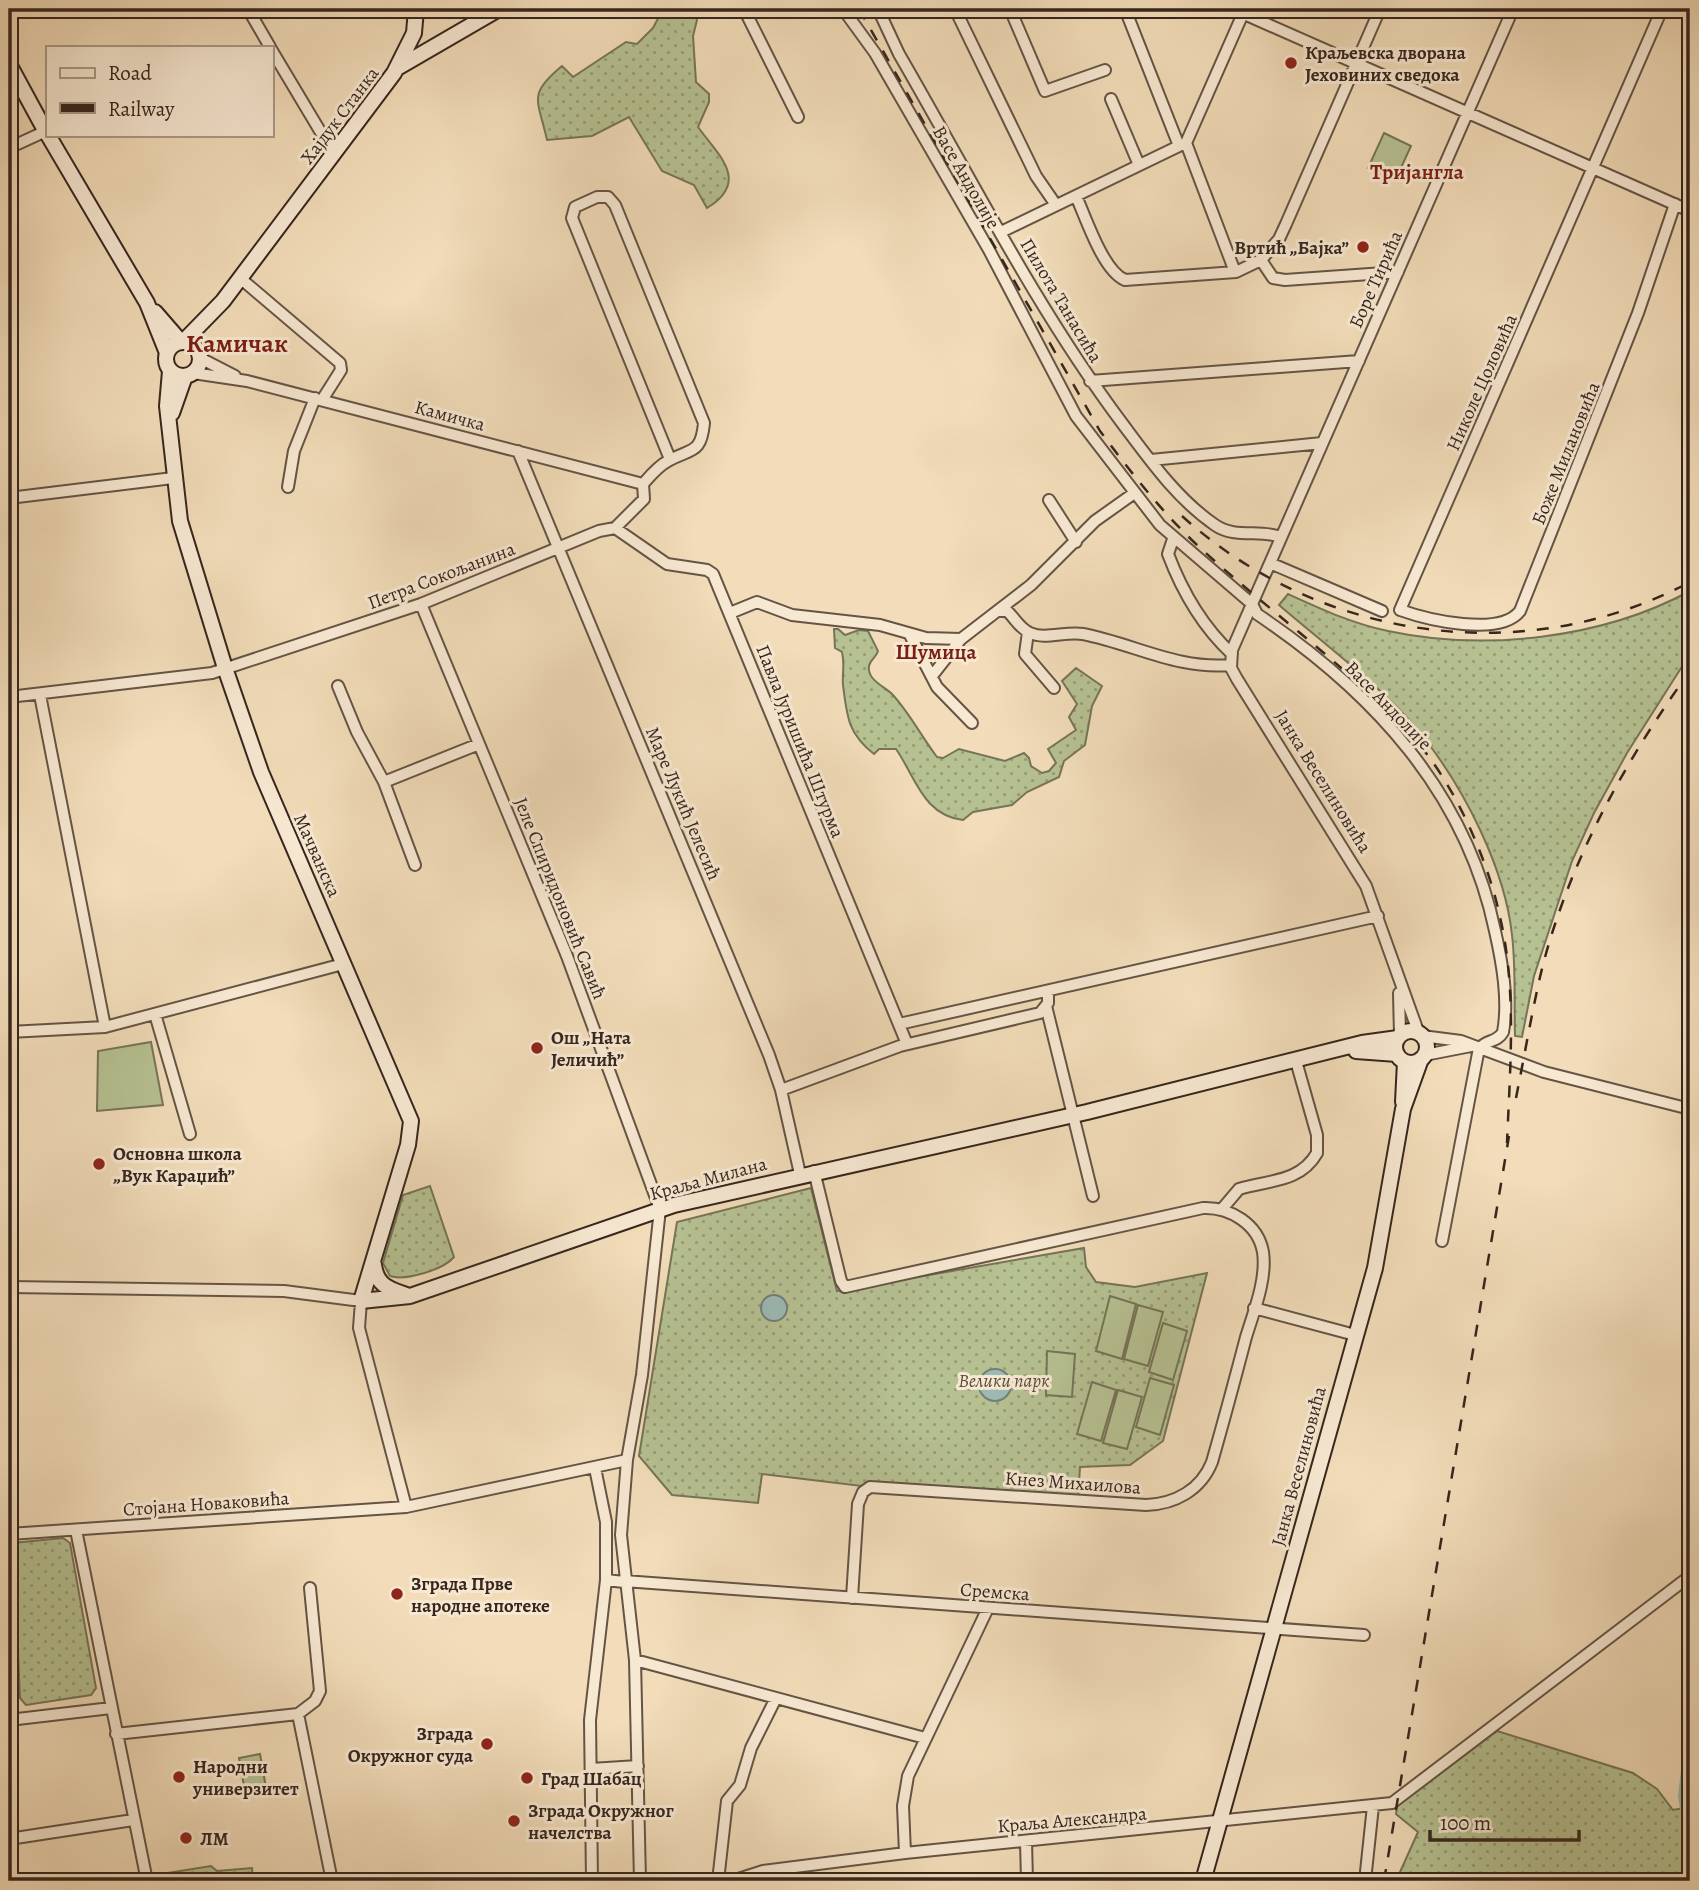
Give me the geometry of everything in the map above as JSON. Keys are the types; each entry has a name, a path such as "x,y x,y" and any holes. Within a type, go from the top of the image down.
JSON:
{"main road":[{"path":"399,66 414,33 416,9"},
{"name":"Хајдук Станка","path":"182,342 223,301 399,66 499,9"},
{"path":"9,64 46,131"},
{"path":"49,136 147,303 167,353"},
{"name":"Хајдук Станка","path":"199,354 223,301"},
{"path":"147,303 182,342 199,354 189,375 170,371 166,363 167,353 172,345 182,342"},
{"name":"Мачванска","path":"170,371 167,396 173,478 180,521 225,668 261,772 411,1121 408,1145 361,1301"},
{"name":"Мачванска","path":"170,417 189,375"},
{"path":"1401,1058 1413,1063 1423,1057 1426,1045 1420,1035 1410,1032 1399,1037 1404,1109"},
{"name":"Краља Милана","path":"361,1301 410,1296 660,1209 807,1173 1073,1115 1362,1043 1399,1037"},
{"name":"Краља Милана","path":"1331,1052 1401,1058"},
{"name":"Јанка Веселиновића","path":"1203,1881 1374,1268 1404,1109 1423,1057"},
{"path":"374,1265 378,1282 389,1290 410,1296"}],"street":[{"path":"248,9 270,46"},
{"name":"Васе Андолије","path":"843,9 875,53 989,250 1076,416 1133,494 1173,539 1252,604 1257,614 1351,688 1412,750 1442,797 1470,848 1491,912 1503,981 1504,1026 1501,1036 1506,1046 1505,1058"},
{"name":"Пилота Танасића","path":"878,9 899,54 1061,337 1150,460 1188,503 1215,526 1236,534 1267,532 1281,537"},
{"path":"955,9 1036,176 1056,205"},
{"path":"1010,9 1045,91 1105,70"},
{"path":"1125,9 1235,272"},
{"path":"1076,196 1107,264 1118,277 1134,280 1235,272 1261,260 1279,239 1380,9"},
{"name":"Боре Тирића","path":"1252,604 1513,9"},
{"name":"Николе Цоловића","path":"1401,610 1662,9"},
{"path":"1001,232 1182,145 1240,10 1690,211"},
{"path":"749,11 798,117"},
{"path":"273,51 320,131 336,150"},
{"path":"1111,99 1139,166"},
{"path":"9,148 46,133"},
{"path":"643,484 670,459 695,449 701,442 704,423 615,205 603,196 575,207 572,218 670,459"},
{"name":"Боже Милановића","path":"1401,610 1472,625 1504,622 1520,611 1624,349 1675,204"},
{"path":"1261,260 1269,273 1278,280 1398,272"},
{"path":"240,278 340,363 341,370 318,399 295,451 288,487"},
{"name":"Камичка","path":"199,354 247,381"},
{"path":"1090,380 1359,360"},
{"name":"Камичка","path":"189,375 247,381 643,484"},
{"path":"1150,460 1322,443"},
{"name":"Маре Лукић Јелесић","path":"517,451 781,1090 807,1173"},
{"path":"9,498 173,478"},
{"name":"Петра Сокољанина","path":"9,697 212,673 421,604 600,531 615,528 643,499 643,484"},
{"path":"932,676 961,639 999,611 1095,522 1133,494"},
{"path":"1049,500 1076,542"},
{"name":"Павла Јуришића Штурма","path":"615,528 667,564 698,568 713,574 907,1044"},
{"path":"1173,539 1168,554 1182,585 1231,660"},
{"path":"1270,563 1382,611"},
{"path":"730,612 757,602 792,615 880,625 910,635 949,641 961,639"},
{"name":"Јеле Спиридоновић Савић","path":"421,604 579,986 660,1209"},
{"path":"999,611 1007,611 1028,632 1039,636 1068,632 1084,634 1175,662 1213,667 1231,660 1252,604"},
{"path":"1028,632 1025,653 1054,688"},
{"path":"910,635 937,687 972,723"},
{"name":"Јанка Веселиновића","path":"1231,660 1237,679 1352,860 1378,916 1399,983 1420,1035"},
{"path":"338,686 357,732 383,782 415,865"},
{"path":"40,695 105,1027"},
{"path":"383,782 479,744"},
{"path":"898,1024 1378,916"},
{"path":"9,1032 105,1027 343,964"},
{"name":"Јанка Веселиновића","path":"1399,983 1399,1037"},
{"path":"1048,991 1046,1006 1093,1196"},
{"path":"781,1090 907,1044 1034,1015 1046,1006"},
{"path":"155,1014 190,1134"},
{"path":"1420,1035 1461,1041 1544,1072 1690,1109"},
{"path":"1423,1057 1477,1047 1501,1036"},
{"path":"1442,1241 1477,1047"},
{"path":"807,1173 845,1287 1194,1210 1222,1209 1239,1189 1273,1182 1299,1172 1317,1153 1317,1135 1296,1061"},
{"path":"640,1881 635,1660 624,1581 621,1520 627,1460 642,1375 660,1209"},
{"name":"Кнез Михаилова","path":"852,1598 858,1504 863,1492 870,1487 1146,1505 1168,1502 1187,1493 1205,1477 1212,1462 1263,1268 1261,1245 1245,1222 1222,1209"},
{"path":"9,1287 284,1291 342,1296 361,1301 359,1328 406,1507"},
{"path":"1254,1308 1355,1335"},
{"name":"Стојана Новаковића","path":"9,1534 406,1507 627,1460"},
{"path":"592,1881 590,1720 606,1580 606,1522 595,1468"},
{"path":"76,1530 147,1881"},
{"name":"Краља Александра","path":"732,1881 775,1870 905,1853 1218,1823 1392,1803 1405,1796 1690,1576"},
{"name":"Сремска","path":"606,1580 1364,1635"},
{"path":"116,1734 292,1714 315,1701 320,1691 310,1588"},
{"path":"905,1853 903,1797 908,1776 988,1608"},
{"path":"635,1660 925,1738"},
{"path":"9,1698 10,1720 111,1708"},
{"path":"718,1881 727,1801 740,1785 751,1748 776,1698"},
{"path":"292,1714 332,1881"},
{"path":"591,1769 638,1766"},
{"path":"1365,1881 1373,1807"},
{"path":"9,1839 133,1820"},
{"path":"1026,1841 1027,1881"},
{"name":"Краља Александра","path":"752,1881 775,1870"}],"green space":[{"path":"663,9 694,9 697,20 693,36 696,82 709,94 709,102 698,127 721,158 729,178 727,188 720,198 707,208 694,185 662,171 629,117 592,136 547,140 539,106 538,98 544,84 562,66 573,77 626,42 637,44 653,28"},
{"path":"1384,133 1411,146 1395,181 1368,168"},
{"path":"1690,591 1690,654 1627,753 1594,813 1572,861 1534,976 1522,1037 1515,1036 1514,960 1508,910 1492,857 1468,806 1439,759 1410,721 1375,686 1279,605 1288,594 1350,620 1388,631 1464,640 1504,640 1582,630 1620,620"},
{"path":"834,629 845,635 859,630 868,631 878,651 869,665 870,674 898,701 937,757 943,758 959,749 1005,761 1024,753 1031,766 1042,773 1049,771 1056,763 1048,749 1076,730 1069,717 1077,704 1062,681 1076,668 1102,686 1092,706 1085,745 1064,761 1059,777 1027,792 1012,805 973,812 963,820 949,817 929,803 896,749 879,749 874,754 854,732 846,706 843,656 842,652 835,648"},
{"path":"151,1042 163,1105 97,1111 98,1051"},
{"path":"430,1186 454,1257 424,1273 405,1277 390,1276 383,1263 403,1195"},
{"name":"Велики парк","path":"811,1188 837,1291 1084,1248 1086,1267 1096,1282 1135,1287 1207,1273 1163,1441 1130,1465 1080,1467 1078,1499 887,1489 762,1474 758,1503 672,1495 639,1456 677,1222"},
{"path":"1110,1296 1136,1304 1122,1359 1096,1351"},
{"path":"1138,1305 1163,1312 1148,1366 1124,1359"},
{"path":"1163,1323 1187,1331 1173,1380 1149,1372"},
{"path":"1047,1351 1075,1354 1072,1397 1046,1395"},
{"path":"1150,1378 1174,1385 1160,1435 1136,1427"},
{"path":"1092,1382 1116,1390 1101,1441 1077,1434"},
{"path":"1118,1390 1142,1397 1127,1449 1103,1443"},
{"path":"63,1538 70,1543 96,1688 91,1695 26,1705 20,1698 13,1543"},
{"path":"1497,1731 1633,1773 1657,1789 1673,1810 1690,1807 1690,1879 1396,1881 1418,1832 1396,1814 1397,1806"},
{"path":"260,1754 267,1793 246,1797 239,1758"},
{"path":"211,1866 217,1871 252,1868 253,1881 162,1881 161,1874"}],"water":[{"path":"774,1295 783,1299 787,1308 783,1317 774,1321 765,1317 761,1308 765,1299"},
{"path":"995,1369 1006,1374 1011,1385 1006,1396 995,1401 984,1396 979,1385 984,1374"}],"waterway":[{"path":"1687,1604 1690,1609"},
{"path":"1690,1736 1683,1796 1690,1840"}],"railway":[{"path":"859,9 1111,446 1158,504 1196,544 1391,714 1430,759 1457,801 1495,895 1505,945 1511,1029 1507,1143"},
{"path":"1182,516 1237,558 1296,591 1360,615 1426,629 1493,633 1560,626 1626,610 1690,582"},
{"path":"1516,1098 1551,936 1581,856 1620,779 1690,671"},
{"path":"1384,1881 1509,1136"}],"place":[{"name":"Краљевска дворана Јеховиних сведока","path":"1291,63"},
{"name":"Вртић „Бајка”","path":"1363,247"},
{"name":"Ош „Ната Јеличић”","path":"537,1048"},
{"name":"Основна школа „Вук Караџић”","path":"99,1164"},
{"name":"Зграда Прве народне апотеке","path":"397,1594"},
{"name":"Зграда Окружног суда","path":"487,1744"},
{"name":"Народни универзитет","path":"179,1777"},
{"name":"Град Шабац","path":"527,1778"},
{"name":"Зграда Окружног начелства","path":"514,1821"},
{"name":"ЛМ","path":"186,1838"}],"district":[{"name":"Тријангла","path":"1417,172"},
{"name":"Камичак","path":"237,343"},
{"name":"Шумица","path":"936,652"}]}
